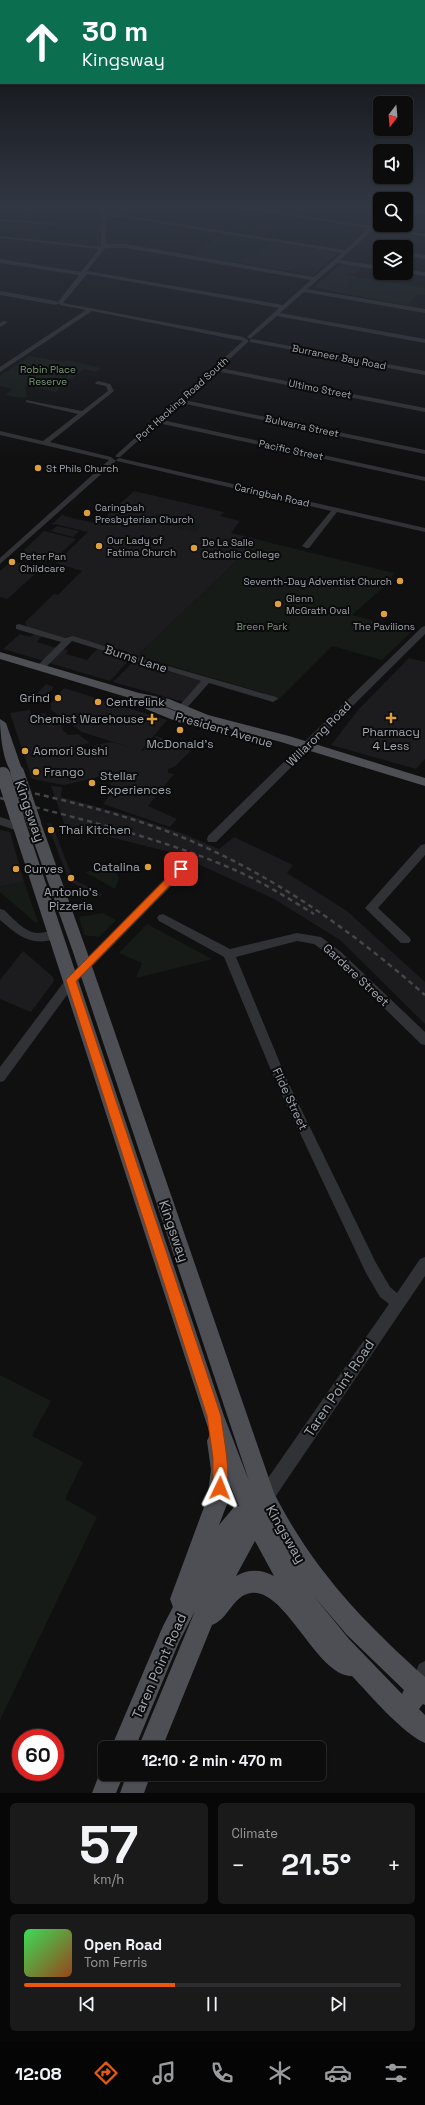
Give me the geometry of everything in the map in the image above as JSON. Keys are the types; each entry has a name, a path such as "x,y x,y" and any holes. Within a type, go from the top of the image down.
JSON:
{"main road":[{"name":"President Avenue","path":"1,658 37,671 142,703 187,721 303,749"},
{"name":"President Avenue","path":"37,671 182,708 204,718 423,784"},
{"path":"182,708 183,713 211,726"},
{"name":"Kingsway","path":"0,722 84,965 259,1505 272,1552 286,1576 325,1628 366,1675 425,1731"},
{"name":"Kingsway","path":"1,770 214,1416 259,1505 277,1521 321,1589 355,1628 423,1684"},
{"path":"171,1634 189,1575 210,1524 218,1499 221,1470 214,1416"},
{"name":"Taren Point Road","path":"126,1741 171,1634 221,1539 240,1517 259,1505"},
{"name":"Taren Point Road","path":"153,1741 190,1648 214,1594 246,1536 259,1505"},
{"path":"190,1648 229,1591 240,1583 258,1581 268,1584 278,1590 293,1604 334,1654 366,1675"},
{"path":"404,1712 423,1684"},
{"path":"104,1793 109,1781"},
{"path":"132,1793 137,1781"}],"street":[{"path":"60,303 69,292"},
{"path":"188,292 284,308"},
{"name":"Port Hacking Road South","path":"0,562 302,292"},
{"path":"314,292 425,311"},
{"name":"Burraneer Bay Road","path":"0,293 60,303 90,310 425,373"},
{"path":"0,370 90,310"},
{"path":"277,314 425,340"},
{"name":"Ultimo Street","path":"215,369 425,410"},
{"path":"45,443 112,390 108,385 98,383"},
{"path":"28,401 84,413"},
{"name":"Bulwarra Street","path":"179,401 425,452"},
{"name":"Pacific Street","path":"156,421 425,479"},
{"name":"Caringbah Road","path":"0,433 425,530"},
{"path":"306,546 335,510"},
{"name":"Burns Lane","path":"19,627 67,641 70,638 273,699"},
{"name":"Willarong Road","path":"212,839 425,629"},
{"path":"37,671 67,641"},
{"path":"182,708 206,680"},
{"path":"0,821 19,823"},
{"path":"404,940 371,908 425,848"},
{"path":"0,1077 71,980 84,965 117,935 181,869"},
{"path":"0,913 29,937 40,938 55,935"},
{"path":"163,918 229,954"},
{"name":"Gardere Street","path":"229,954 297,937 317,940 337,955 425,1040"},
{"name":"Flide Street","path":"229,954 281,1080 371,1268 385,1292 398,1303"},
{"name":"Taren Point Road","path":"259,1505 425,1264"}],"shaded area":[{"path":"134,491 224,512 220,516 240,521 231,533 259,540 137,656 68,636 65,639 27,627 25,622 54,594 58,595 82,571 56,563 88,532 55,524 51,525 63,514 64,516 98,524"},
{"path":"57,526 79,531 73,537 51,531"},
{"path":"44,531 76,539 51,562 20,554"},
{"path":"12,561 41,569 7,599 0,597 0,571"},
{"path":"20,634 30,637 34,634 43,635 37,642 57,648 44,661 3,649"},
{"path":"63,649 68,650 66,654 87,660 97,649 130,659 110,681 49,663"},
{"path":"409,658 425,662 425,759 416,769 331,745 359,709"},
{"path":"134,661 201,681 184,702 113,682"},
{"path":"46,684 54,687 41,702 32,699"},
{"path":"64,688 167,720 141,751 143,751 155,736 194,748 174,767 168,769 168,773 174,774 148,806 177,819 170,827 103,804 113,791 107,775 64,785 32,779 10,713 30,710 32,715 44,713 62,726 63,731 69,735 78,734 90,743 75,746 79,757 98,753 95,745 111,742 129,747 82,732 51,710 51,703"},
{"path":"51,786 62,787 61,797 131,816 184,834 219,849 234,837 293,865 287,873 347,911 425,982 425,1024 340,940 274,899 174,853 65,826"},
{"path":"47,823 52,824 73,879 102,894 99,897 69,881"},
{"path":"0,830 10,832 24,882 0,887"},
{"path":"23,951 53,977 54,981 31,1012 0,999 0,980"}],"green space":[{"path":"342,292 425,292 425,295 418,294 408,305 341,293"},
{"name":"Robin Place Reserve","path":"29,356 63,362 67,360 101,368 96,372 84,369 55,392 25,385 27,397 21,398 5,395 12,389 0,386 0,376"},
{"path":"156,514 177,519 171,526 149,520"},
{"path":"178,520 201,525 195,532 172,526"},
{"name":"Breen Park","path":"259,540 394,573 386,585 352,615 412,631 382,660 332,646 278,700 263,695 264,693 137,656"},
{"path":"111,867 115,867 119,879 115,889 85,872 90,871 98,874"},
{"path":"24,882 38,922 36,923 0,892 0,887"},
{"path":"103,913 116,920 99,937 84,935 79,917"},
{"path":"147,924 212,959 136,978 142,963 119,953"},
{"path":"0,1375 51,1401 32,1436 83,1462 65,1499 97,1517 0,1720"}],"railway":[{"path":"0,785 127,818 169,832 239,864 272,882 336,924 366,946 425,995"},
{"path":"0,798 148,838 206,858 255,880 314,914"}],"place":[{"name":"St Phils Church","path":"38,468"},
{"name":"Caringbah Presbyterian Church","path":"87,513"},
{"name":"Our Lady of Fatima Church","path":"99,546"},
{"name":"De La Salle Catholic College","path":"194,548"},
{"name":"Peter Pan Childcare","path":"12,562"},
{"name":"Seventh-Day Adventist Church","path":"400,581"},
{"name":"Glenn McGrath Oval","path":"278,604"},
{"name":"The Pavilions","path":"384,614"},
{"name":"Grind","path":"58,698"},
{"name":"Centrelink","path":"98,702"},
{"name":"Pharmacy 4 Less","path":"391,718"},
{"name":"Chemist Warehouse","path":"152,719"},
{"name":"McDonald's","path":"180,730"},
{"name":"Aomori Sushi","path":"25,751"},
{"name":"Frango","path":"36,772"},
{"name":"Stellar Experiences","path":"92,783"},
{"name":"Thai Kitchen","path":"51,830"},
{"name":"Catalina","path":"148,867"},
{"name":"Curves","path":"16,869"},
{"name":"Antonio's Pizzeria","path":"71,878"}],"route":[{"path":"181,869 117,935 84,965 71,980 214,1416 221,1470 220,1488"}]}
